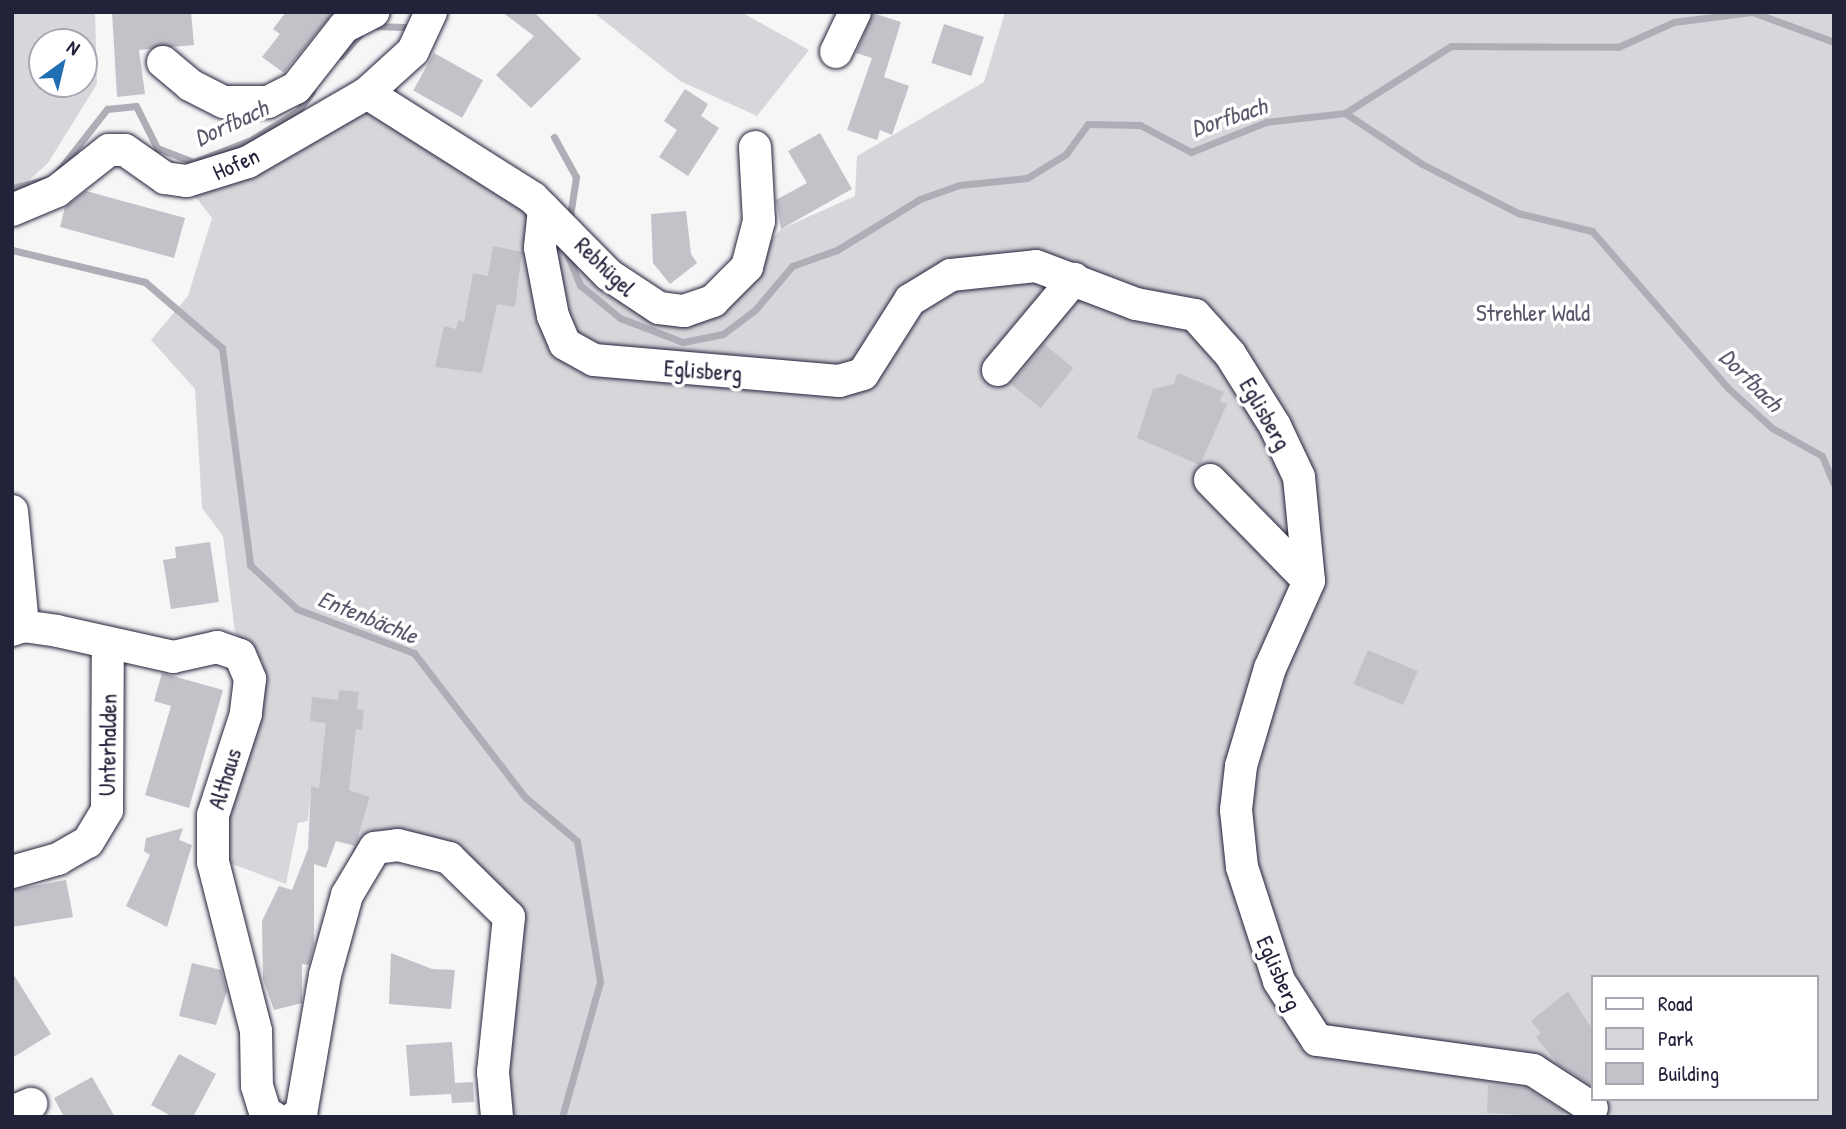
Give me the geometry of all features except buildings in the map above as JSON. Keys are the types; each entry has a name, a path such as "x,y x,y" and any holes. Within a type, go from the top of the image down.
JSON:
{"street":[{"path":"163,62 190,85 224,102 268,102 296,88 344,27 373,12"},
{"path":"836,51 855,12"},
{"name":"Hofen","path":"12,210 57,191 109,150 125,150 165,178 216,176 367,93 413,51 425,13"},
{"name":"Rebhügel","path":"367,93 560,224 637,299 684,311 713,301 747,267 759,221 755,147"},
{"name":"Eglisberg","path":"560,224 540,248 552,316 565,344 594,360 839,382 863,374 910,300 951,275 1036,266 1136,304 1195,315 1230,354 1275,426 1299,477 1309,581 1259,702 1241,766 1236,810 1242,867 1262,938 1300,1020 1317,1040 1340,1045 1533,1070 1592,1108"},
{"path":"999,370 1074,279"},
{"path":"1210,480 1309,581"},
{"path":"12,510 18,628"},
{"name":"Althaus","path":"18,628 173,657 216,647 240,655 250,679 246,714 213,815 213,862 256,1031 257,1086 265,1113 273,1117"},
{"name":"Unterhalden","path":"12,872 58,859 88,842 107,810 108,643"},
{"path":"295,1117 301,1114 326,975 346,895 375,848 398,845 449,858 509,917 492,1072 497,1117"}],"green space":[{"path":"12,12 95,12 95,28 28,28 28,98 88,98 48,163 12,196"},
{"path":"593,12 741,12 809,50 757,116 680,81"},
{"name":"Strehler Wald","path":"1005,12 1834,12 1834,1117 497,1117 509,917 482,885 398,845 345,875 370,797 329,784 327,789 311,787 308,821 298,823 286,884 224,861 228,806 263,662 235,633 223,536 202,508 195,389 151,340 188,296 212,218 194,195 363,103 684,311 747,267 781,229 855,196 857,156 984,82"}],"waterway":[{"path":"1345,113 1451,46 1618,47 1674,22 1751,12"},
{"path":"1752,12 1834,42"},
{"name":"Dorfbach","path":"373,26 404,27"},
{"name":"Dorfbach","path":"341,56 361,33"},
{"name":"Dorfbach","path":"12,188 53,178 107,109 136,106 157,148 194,162 251,140 298,111 312,92"},
{"name":"Dorfbach","path":"562,241 580,285 620,318 683,342 723,334 755,310 792,266 837,250 920,199 959,185 1027,178 1066,154 1088,124 1140,125 1191,152 1266,122 1345,113 1422,164 1518,213 1592,231 1729,389 1772,428 1822,456 1834,484"},
{"name":"Dorfbach","path":"554,137 576,177 569,223"},
{"name":"Entenbächle","path":"12,250 145,282 222,348 250,565 297,609 414,653 525,797 577,841 600,982 562,1117"}]}
